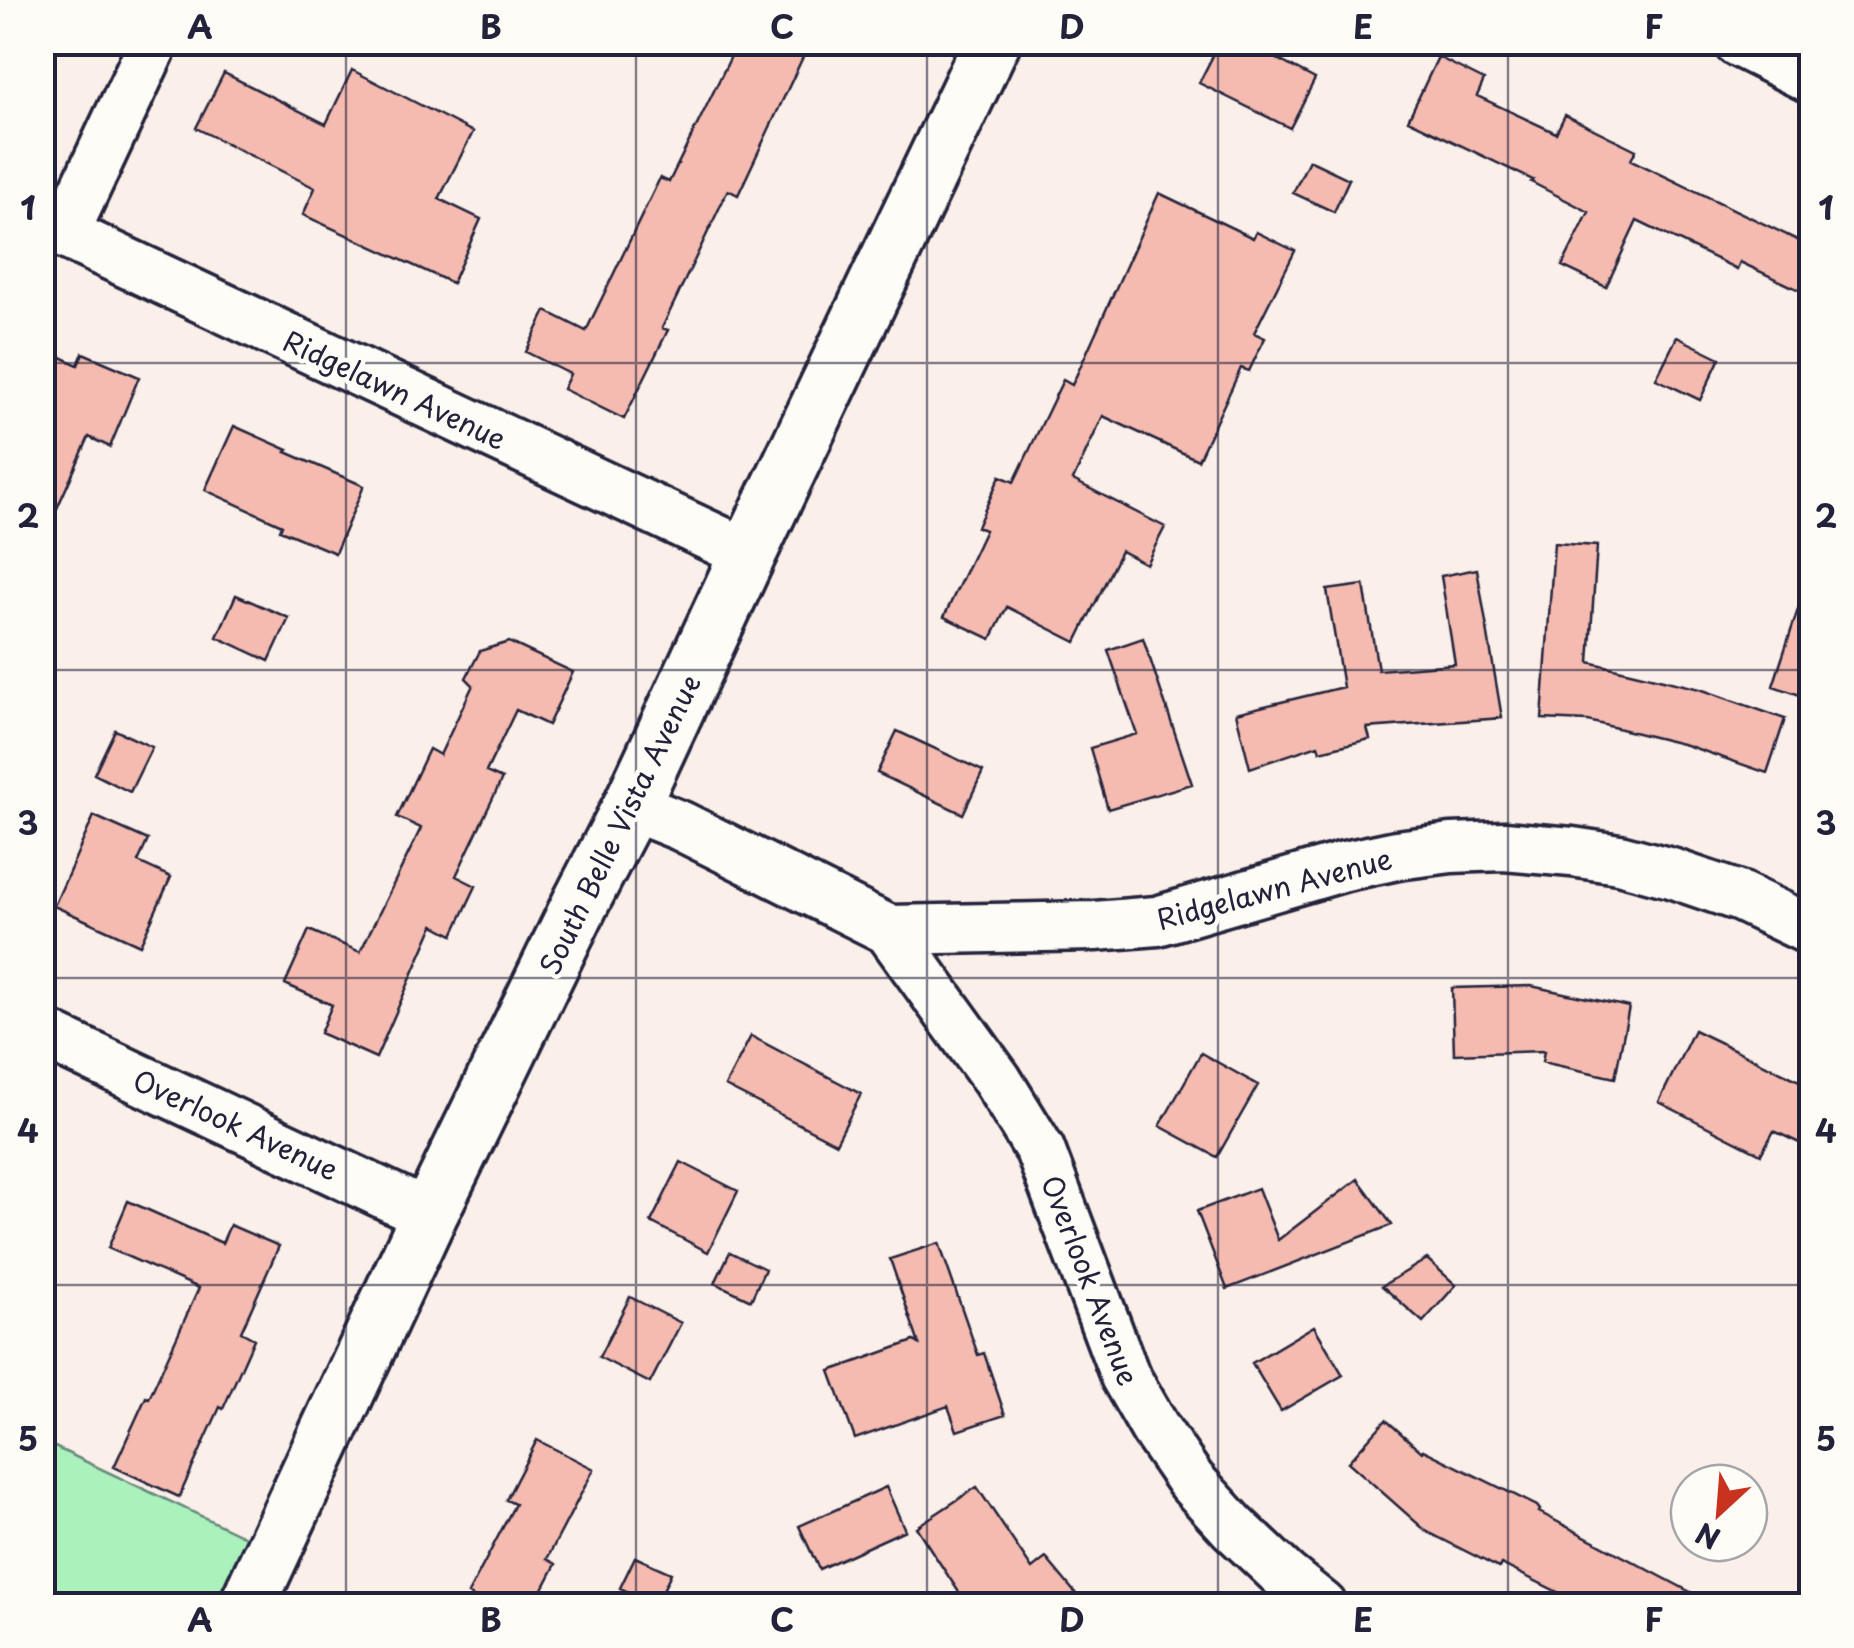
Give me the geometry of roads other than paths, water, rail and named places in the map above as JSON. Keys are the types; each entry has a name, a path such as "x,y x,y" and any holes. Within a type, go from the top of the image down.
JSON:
{"street":[{"path":"53,228 154,42"},
{"name":"South Belle Vista Avenue","path":"246,1606 430,1215 631,806 992,42"},
{"path":"1738,42 1812,79"},
{"name":"Ridgelawn Avenue","path":"53,228 748,554"},
{"name":"Ridgelawn Avenue","path":"631,806 681,826 889,930 1157,921 1362,862 1452,848 1504,846 1619,859 1671,872 1740,897 1812,931"},
{"name":"Overlook Avenue","path":"889,930 996,1080 1040,1150 1124,1376 1156,1430 1191,1480 1233,1527 1322,1606"},
{"name":"Overlook Avenue","path":"42,1032 430,1215"}]}
